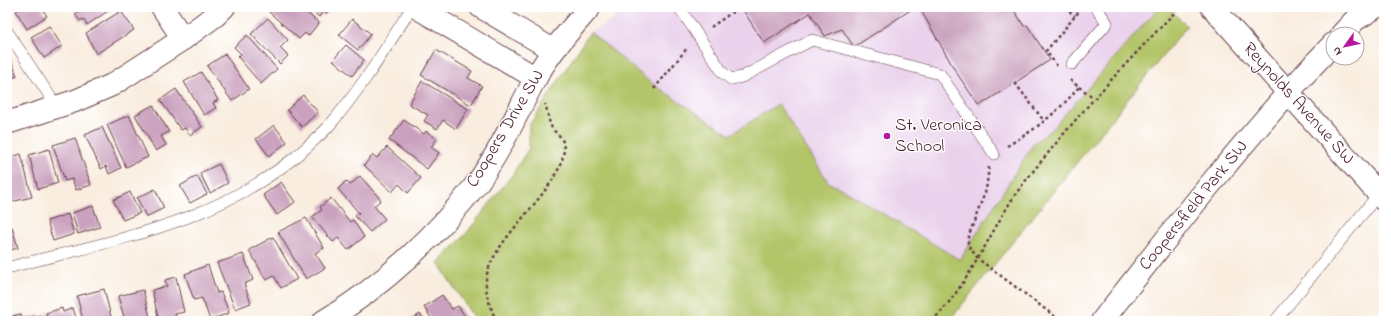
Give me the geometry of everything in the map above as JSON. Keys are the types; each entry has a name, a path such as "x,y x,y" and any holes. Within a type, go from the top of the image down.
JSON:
{"street":[{"path":"162,7 183,39"},
{"path":"7,123 57,107 112,85 183,39 216,15 224,7"},
{"path":"416,7 531,87"},
{"path":"481,7 553,50"},
{"name":"Coopers Drive SW","path":"324,321 343,310 385,279 432,235 478,181 512,126 531,87 553,50 590,7"},
{"name":"Reynolds Avenue SW","path":"1212,7 1382,194"},
{"path":"1349,26 1355,20 1376,7"},
{"name":"Coopersfield Park SW","path":"1102,321 1154,255 1288,92 1325,53"}],"lane":[{"path":"7,268 167,226 216,207 253,188 292,160 328,128 372,71 412,7"},
{"path":"679,7 722,72 731,79 742,77 812,40 940,74 994,154"},
{"path":"1072,64 1107,23 1096,7"},
{"path":"7,31 57,107"},
{"path":"1280,319 1382,194"}],"path":[{"path":"1065,7 1075,16"},
{"path":"1059,69 1046,51 1083,7"},
{"path":"932,321 942,311 959,288 1020,189 1072,123 1177,10"},
{"path":"1068,79 1094,98"},
{"path":"1015,83 1044,121"},
{"path":"496,321 487,296 486,280 490,262 497,250 539,198 558,169 562,154 563,142 560,136 552,128 546,104 531,87"},
{"path":"1061,321 977,258 970,249 967,240 986,190 989,167 994,154 1032,131 1064,105 1079,87"}],"shaded area":[{"name":"St. Veronica School","path":"623,7 1159,7 1052,129 1034,143 960,260 842,189 741,143 650,82 590,32 613,20"}],"green space":[{"path":"1159,7 1168,7 1187,26 949,321 476,321 438,263 465,235 512,175 529,148 529,126 590,32 650,82 730,135 778,104 829,183 842,189 960,260 1034,143 1052,129"}],"building":[{"path":"23,7 41,7 47,16 27,29 16,11"},
{"path":"76,7 114,7 87,25 83,19 80,21 75,14 79,11"},
{"path":"274,7 300,7 319,23 308,36 305,33 299,39 269,12"},
{"path":"308,7 332,7 326,14 323,12 319,17"},
{"path":"741,7 915,7 854,47 842,29 825,36 810,13 764,43"},
{"path":"919,7 1012,7 1024,26 1027,25 1050,60 979,106 956,72"},
{"path":"121,11 134,30 96,54 86,33"},
{"path":"268,18 288,40 280,48 288,56 280,64 251,34"},
{"path":"352,19 371,34 358,50 339,35"},
{"path":"49,26 62,46 44,58 31,37"},
{"path":"247,35 277,69 261,84 238,57 241,54 234,47"},
{"path":"346,45 364,60 352,76 333,60"},
{"path":"436,50 472,71 468,78 482,86 471,105 421,75"},
{"path":"225,54 249,89 232,101 207,66"},
{"path":"7,55 9,55 17,76 7,80"},
{"path":"201,72 218,100 213,103 216,108 204,115 184,82"},
{"path":"422,81 468,109 456,129 443,120 437,129 424,121 428,115 409,104"},
{"path":"176,89 202,127 190,135 185,128 181,130 160,100"},
{"path":"303,95 318,112 302,127 287,110"},
{"path":"153,105 169,132 161,136 166,145 156,151 135,115"},
{"path":"129,115 148,157 126,167 107,125"},
{"path":"404,120 424,134 426,131 437,139 431,147 439,153 427,169 389,140"},
{"path":"274,125 287,142 269,156 256,139"},
{"path":"102,127 121,168 109,174 106,166 101,169 85,135"},
{"path":"75,138 91,185 76,190 72,179 65,181 53,145"},
{"path":"387,147 421,178 408,193 399,184 392,192 364,165 373,155 377,158"},
{"path":"49,149 58,183 38,189 29,155"},
{"path":"21,154 32,197 11,202 7,187 7,158"},
{"path":"219,164 228,183 210,193 200,173"},
{"path":"197,176 207,194 190,203 180,186"},
{"path":"360,176 381,200 374,206 385,219 370,232 355,216 359,213 338,189 346,181 350,185"},
{"path":"281,182 295,202 277,215 263,195"},
{"path":"155,189 164,208 146,217 137,198"},
{"path":"130,192 140,213 123,220 113,200"},
{"path":"331,198 350,222 353,220 364,237 348,250 338,238 333,242 312,217 322,210 320,207"},
{"path":"93,206 100,227 78,234 72,213"},
{"path":"68,214 74,234 53,241 47,221"},
{"path":"306,218 324,248 315,253 325,268 306,279 278,232"},
{"path":"12,227 18,248 7,251 7,228"},
{"path":"273,237 297,279 281,288 274,276 266,280 249,250"},
{"path":"243,254 253,280 244,284 251,303 235,309 217,263"},
{"path":"208,265 217,293 221,292 229,313 210,320 202,298 194,300 185,274"},
{"path":"176,277 184,312 175,314 177,321 159,321 152,290 167,286 165,280"},
{"path":"104,289 112,321 83,321 77,296"},
{"path":"143,290 151,321 125,321 118,296"},
{"path":"442,295 452,309 458,306 468,321 433,321 424,307"},
{"path":"62,308 63,312 73,308 77,321 48,321 46,313"},
{"path":"21,314 22,319 40,315 41,321 10,321 9,317"},
{"path":"420,314 425,321 409,321"}],"place":[{"name":"St. Veronica School","path":"887,136"}]}
